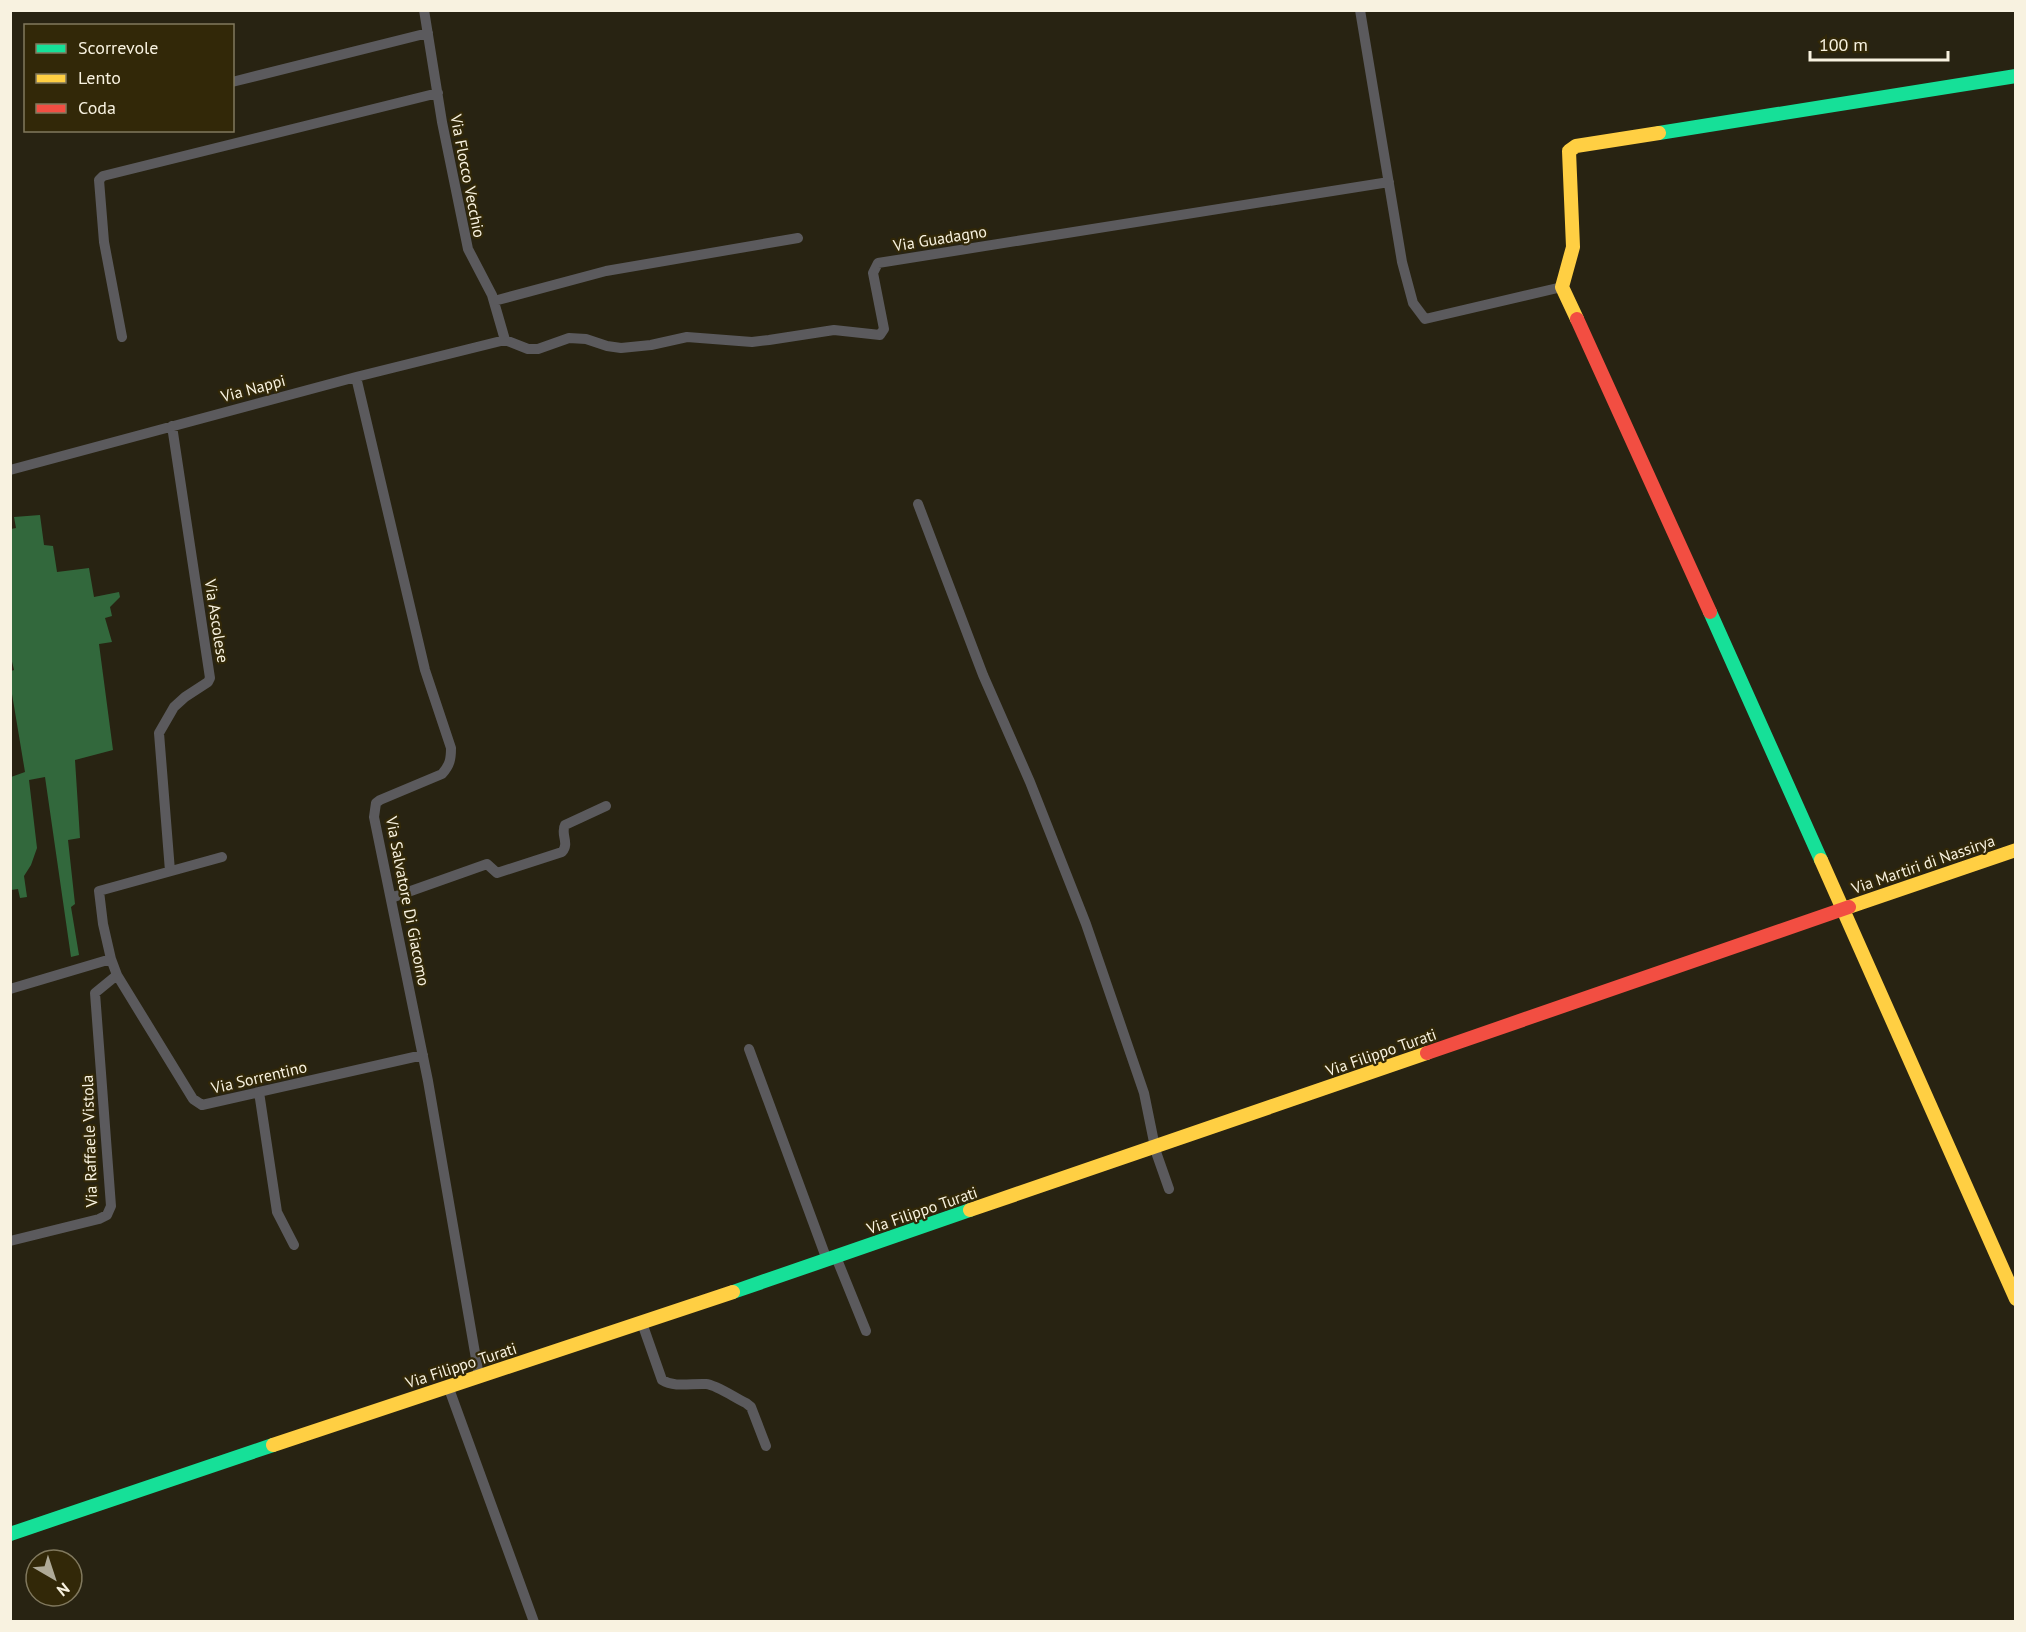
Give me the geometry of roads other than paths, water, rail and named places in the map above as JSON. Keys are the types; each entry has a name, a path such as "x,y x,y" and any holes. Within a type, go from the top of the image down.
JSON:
{"street":[{"name":"Via Flocco Vecchio","path":"424,10 468,249 494,301 505,340"},
{"path":"1360,10 1402,262 1413,303 1425,319 1563,287"},
{"path":"234,82 428,33"},
{"path":"2016,76 1576,146 1569,151 1568,159 1573,247 1563,287 1672,526 2016,1299"},
{"path":"122,337 104,242 99,180 101,178 438,93"},
{"name":"Via Guadagno","path":"505,340 528,349 538,349 569,338 586,339 621,348 687,338 752,342 834,330 880,335 884,329 873,273 878,263 1389,182"},
{"path":"494,301 606,272 798,238"},
{"name":"Via Nappi","path":"10,470 356,376 505,340"},
{"name":"Via Salvatore Di Giacomo","path":"356,376 425,670 451,748 451,759 442,774 385,796 376,803 374,817 423,1055 479,1376"},
{"name":"Via Ascolese","path":"170,871 159,733 174,707 208,682 210,678 172,426"},
{"path":"918,504 983,675 1030,782 1086,924 1144,1093 1155,1147 1169,1189"},
{"path":"391,898 487,864 497,873 562,852 566,844 563,832 565,825 606,806"},
{"name":"Via Martiri di Nassirya","path":"1841,910 2016,850"},
{"name":"Via Sorrentino","path":"222,857 99,891 103,924 117,975 197,1104 202,1106 423,1055"},
{"name":"Via Filippo Turati","path":"10,1534 642,1323 1841,910"},
{"path":"10,989 111,959"},
{"name":"Via Raffaele Vistola","path":"10,1241 99,1219 107,1215 111,1206 95,993 117,975"},
{"path":"749,1049 832,1258 866,1331"},
{"path":"259,1092 277,1212 294,1245"},
{"path":"642,1323 662,1380 666,1383 692,1386 706,1384 746,1403 751,1407 766,1446"},
{"path":"448,1386 534,1622"}]}
